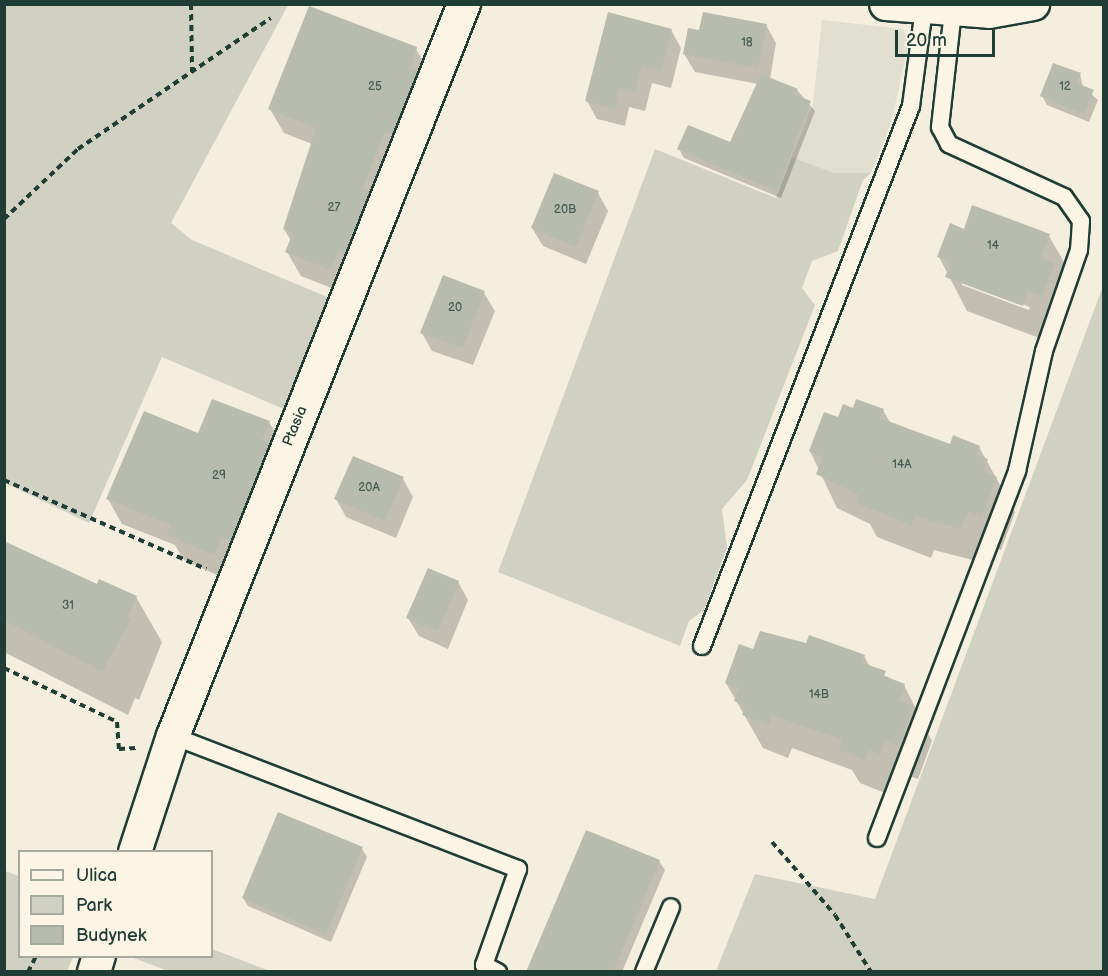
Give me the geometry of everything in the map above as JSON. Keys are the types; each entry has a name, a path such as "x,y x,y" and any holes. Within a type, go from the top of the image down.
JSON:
{"street":[{"name":"Ptasia","path":"136,850 173,736 464,4"},
{"path":"886,4 938,10 1033,4"}],"lane":[{"path":"702,646 910,106 938,10"},
{"path":"877,838 1017,471 1044,351 1079,250 1081,221 1064,197 949,144 940,127 938,10"},
{"path":"173,736 518,869 484,965 498,972"},
{"path":"644,972 671,907"}],"path":[{"path":"191,4 192,71"},
{"path":"4,219 78,149 271,18"},
{"path":"4,480 171,558 211,569"},
{"path":"4,668 117,722 119,749"},
{"path":"772,842 836,915 871,972"},
{"path":"28,972 35,958"}],"shaded area":[{"path":"822,20 903,29 909,42 891,123 871,173 834,173 792,157 813,104"}],"green space":[{"path":"4,5 288,5 171,223 192,240 332,299 284,409 162,357 89,523 5,483"},
{"path":"655,149 776,198 792,157 834,173 871,173 863,180 838,251 812,261 802,288 815,305 747,480 722,509 727,548 704,610 689,621 680,646 498,572"},
{"path":"1103,286 1103,971 716,971 755,874 875,899"},
{"path":"5,871 18,876 18,958 73,958 67,971 5,971"},
{"path":"213,949 270,971 168,971 134,958 213,958"}],"building":[{"path":"309,6 417,47 410,68 418,71 393,135 385,132 362,189 370,192 345,254 338,251 331,270 285,252 293,233 283,229 316,128 268,109"},
{"path":"608,12 672,29 661,71 642,66 635,93 619,89 615,109 585,101"},
{"path":"703,12 767,24 758,68 683,54 688,28 699,30"},
{"path":"1053,63 1081,73 1077,83 1094,90 1084,114 1040,96"},
{"path":"761,74 798,89 795,95 811,101 777,191 677,149 688,125 730,142"},
{"path":"554,173 599,191 576,247 531,228"},
{"path":"972,205 1050,234 1041,258 1055,263 1042,296 1028,291 1023,306 945,277 951,262 937,257 950,223 964,229"},
{"path":"443,275 485,291 463,348 420,333"},
{"path":"212,399 270,421 262,440 270,443 231,541 222,537 214,555 167,535 171,525 106,499 144,411 198,433"},
{"path":"856,399 884,409 880,418 950,444 953,435 980,446 977,455 988,459 983,472 997,477 982,517 968,511 961,529 915,516 912,525 856,503 859,495 816,474 823,457 809,451 824,412 838,417 843,404 853,408"},
{"path":"353,456 404,477 385,521 334,499"},
{"path":"4,541 97,584 99,579 137,596 128,617 132,618 102,672 4,620"},
{"path":"428,568 459,581 438,631 406,618"},
{"path":"760,631 806,643 809,635 865,655 862,663 886,671 884,676 905,684 899,701 913,706 899,746 885,741 880,754 869,750 865,760 839,750 842,740 772,715 769,725 742,715 745,705 734,701 739,688 725,683 739,644 753,649"},
{"path":"278,812 363,847 326,934 242,898"},
{"path":"586,830 660,860 613,972 526,972"}]}
